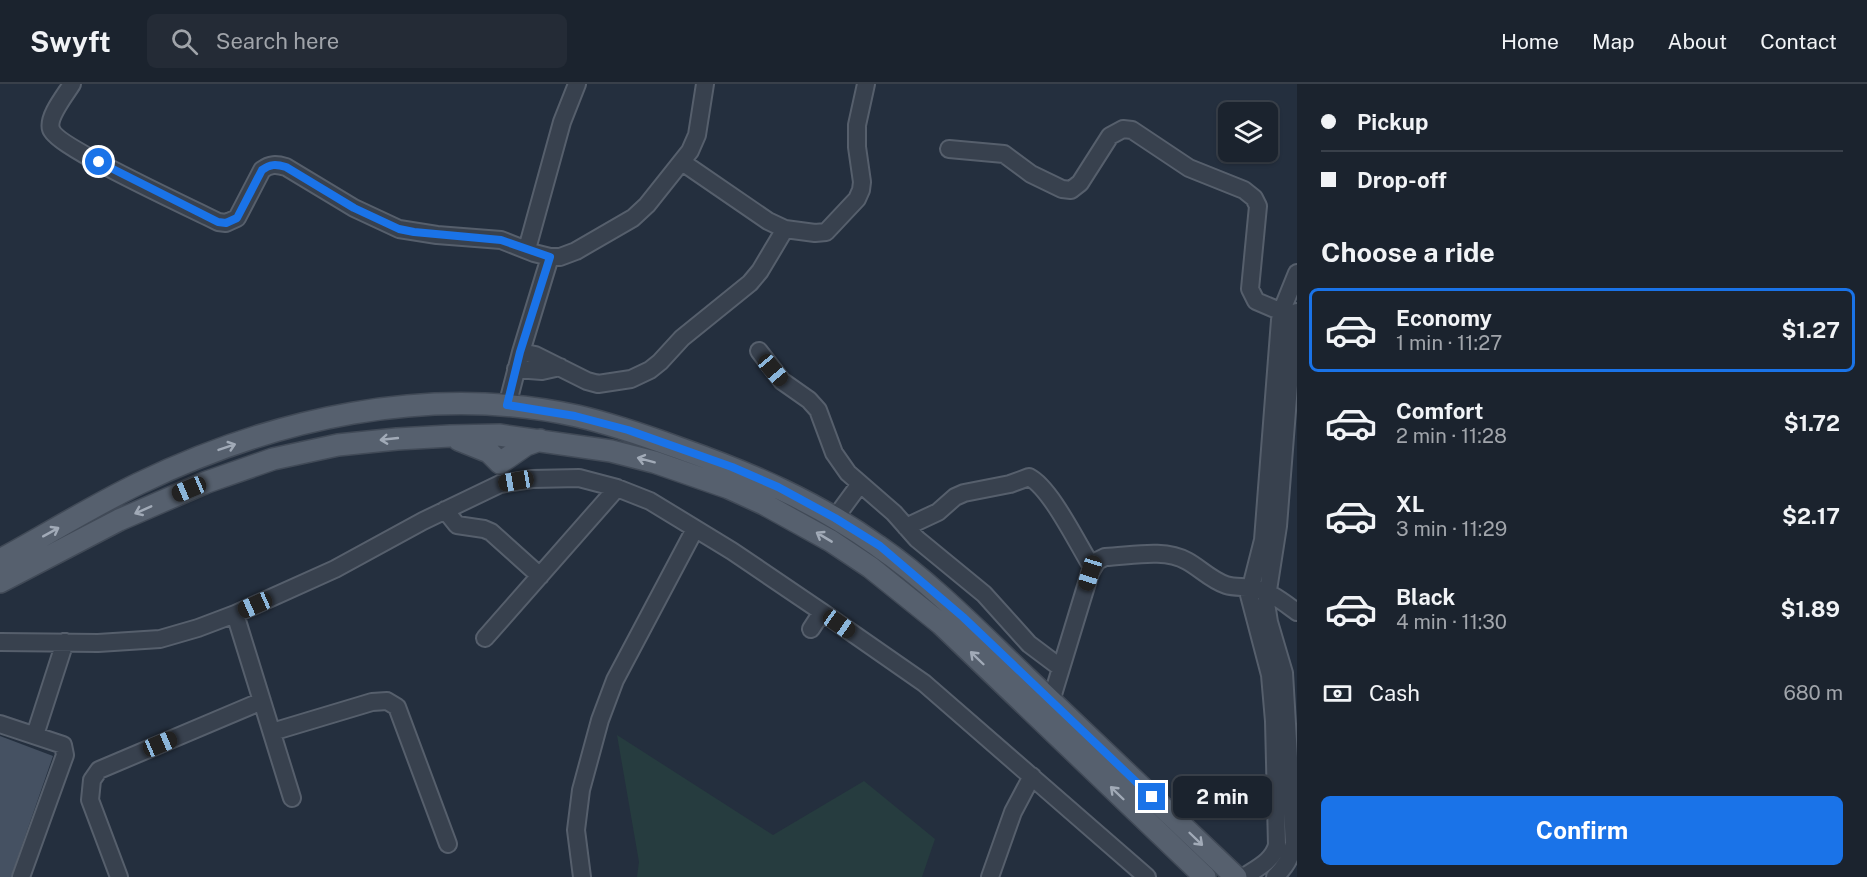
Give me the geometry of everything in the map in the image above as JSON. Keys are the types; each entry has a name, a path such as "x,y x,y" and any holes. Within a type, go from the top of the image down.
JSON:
{"main road":[{"path":"437,405 459,417 477,420 499,435"},
{"path":"0,560 138,484 216,451 287,427 339,415 437,405 507,405 575,416 628,430 732,467 778,487 880,546 963,617 1236,877"},
{"path":"0,582 119,520 207,482 273,459 338,445 397,439 499,435 612,451 654,462 764,504 831,541 870,567 941,624 1205,877"},
{"path":"448,436 489,452 500,463 526,445 540,440"}],"street":[{"path":"72,84 53,114 50,128 54,135 80,152 218,222 226,223 237,218 262,170 268,165 275,164 286,167 371,217 399,229 426,234 501,240 550,257 560,257 576,251 633,218 647,205 690,150 697,135 705,84"},
{"path":"527,249 562,122 577,84"},
{"path":"682,162 768,221 785,229 815,233 826,232 857,199 862,182 857,147 857,125 866,84"},
{"path":"948,149 1004,154 1031,174 1062,189 1071,190 1080,183 1110,136 1123,129 1132,130 1189,168 1244,190 1254,198 1258,206 1250,289 1256,301 1290,312 1294,321 1278,526 1266,591 1269,622 1284,674 1294,843 1292,854 1285,867 1275,877"},
{"path":"520,352 535,355 587,381 598,384 631,379 650,370 660,362 682,338 750,283 760,271 785,229"},
{"path":"507,405 520,352 550,257"},
{"path":"1244,877 1270,859 1277,845 1274,721 1270,675 1249,595 1263,540 1290,312 1297,273"},
{"path":"759,351 782,381 809,400 818,410 834,453 848,473 894,513 917,540 984,594 1029,644 1061,668"},
{"path":"516,369 542,371 560,367"},
{"path":"499,435 500,484"},
{"path":"906,527 938,512 955,497 964,493 1010,484 1029,477 1045,491 1092,567"},
{"path":"0,642 98,643 160,639 235,614 335,569 445,510 500,484 532,478 579,478 616,488 650,501 732,551 924,683 1147,877"},
{"path":"835,518 860,484"},
{"path":"485,638 616,488"},
{"path":"445,510 457,525 491,532 540,576"},
{"path":"582,877 576,830 577,820 581,790 600,720 615,680 695,529"},
{"path":"1051,701 1092,567 1105,557 1162,554 1186,560 1210,577 1234,588 1250,587 1266,591 1297,612"},
{"path":"811,629 822,612"},
{"path":"235,614 292,798"},
{"path":"35,735 65,642"},
{"path":"119,877 90,800 92,780 99,770 262,701"},
{"path":"272,732 372,702 387,701 397,707 448,844"},
{"path":"0,724 63,744 65,755 21,877"},
{"path":"990,877 1013,812 1032,776"}],"green space":[{"path":"617,735 773,835 864,781 935,839 922,877 637,877 639,862"}],"building":[{"path":"0,736 53,756 11,877 0,877"}],"route":[{"path":"99,162 218,222 226,223 237,218 262,170 268,165 275,164 286,167 354,208 399,229 437,235 501,240 550,257 520,352 507,405 575,416 628,430 732,467 778,487 835,518 880,546 963,617 1152,797"}]}
